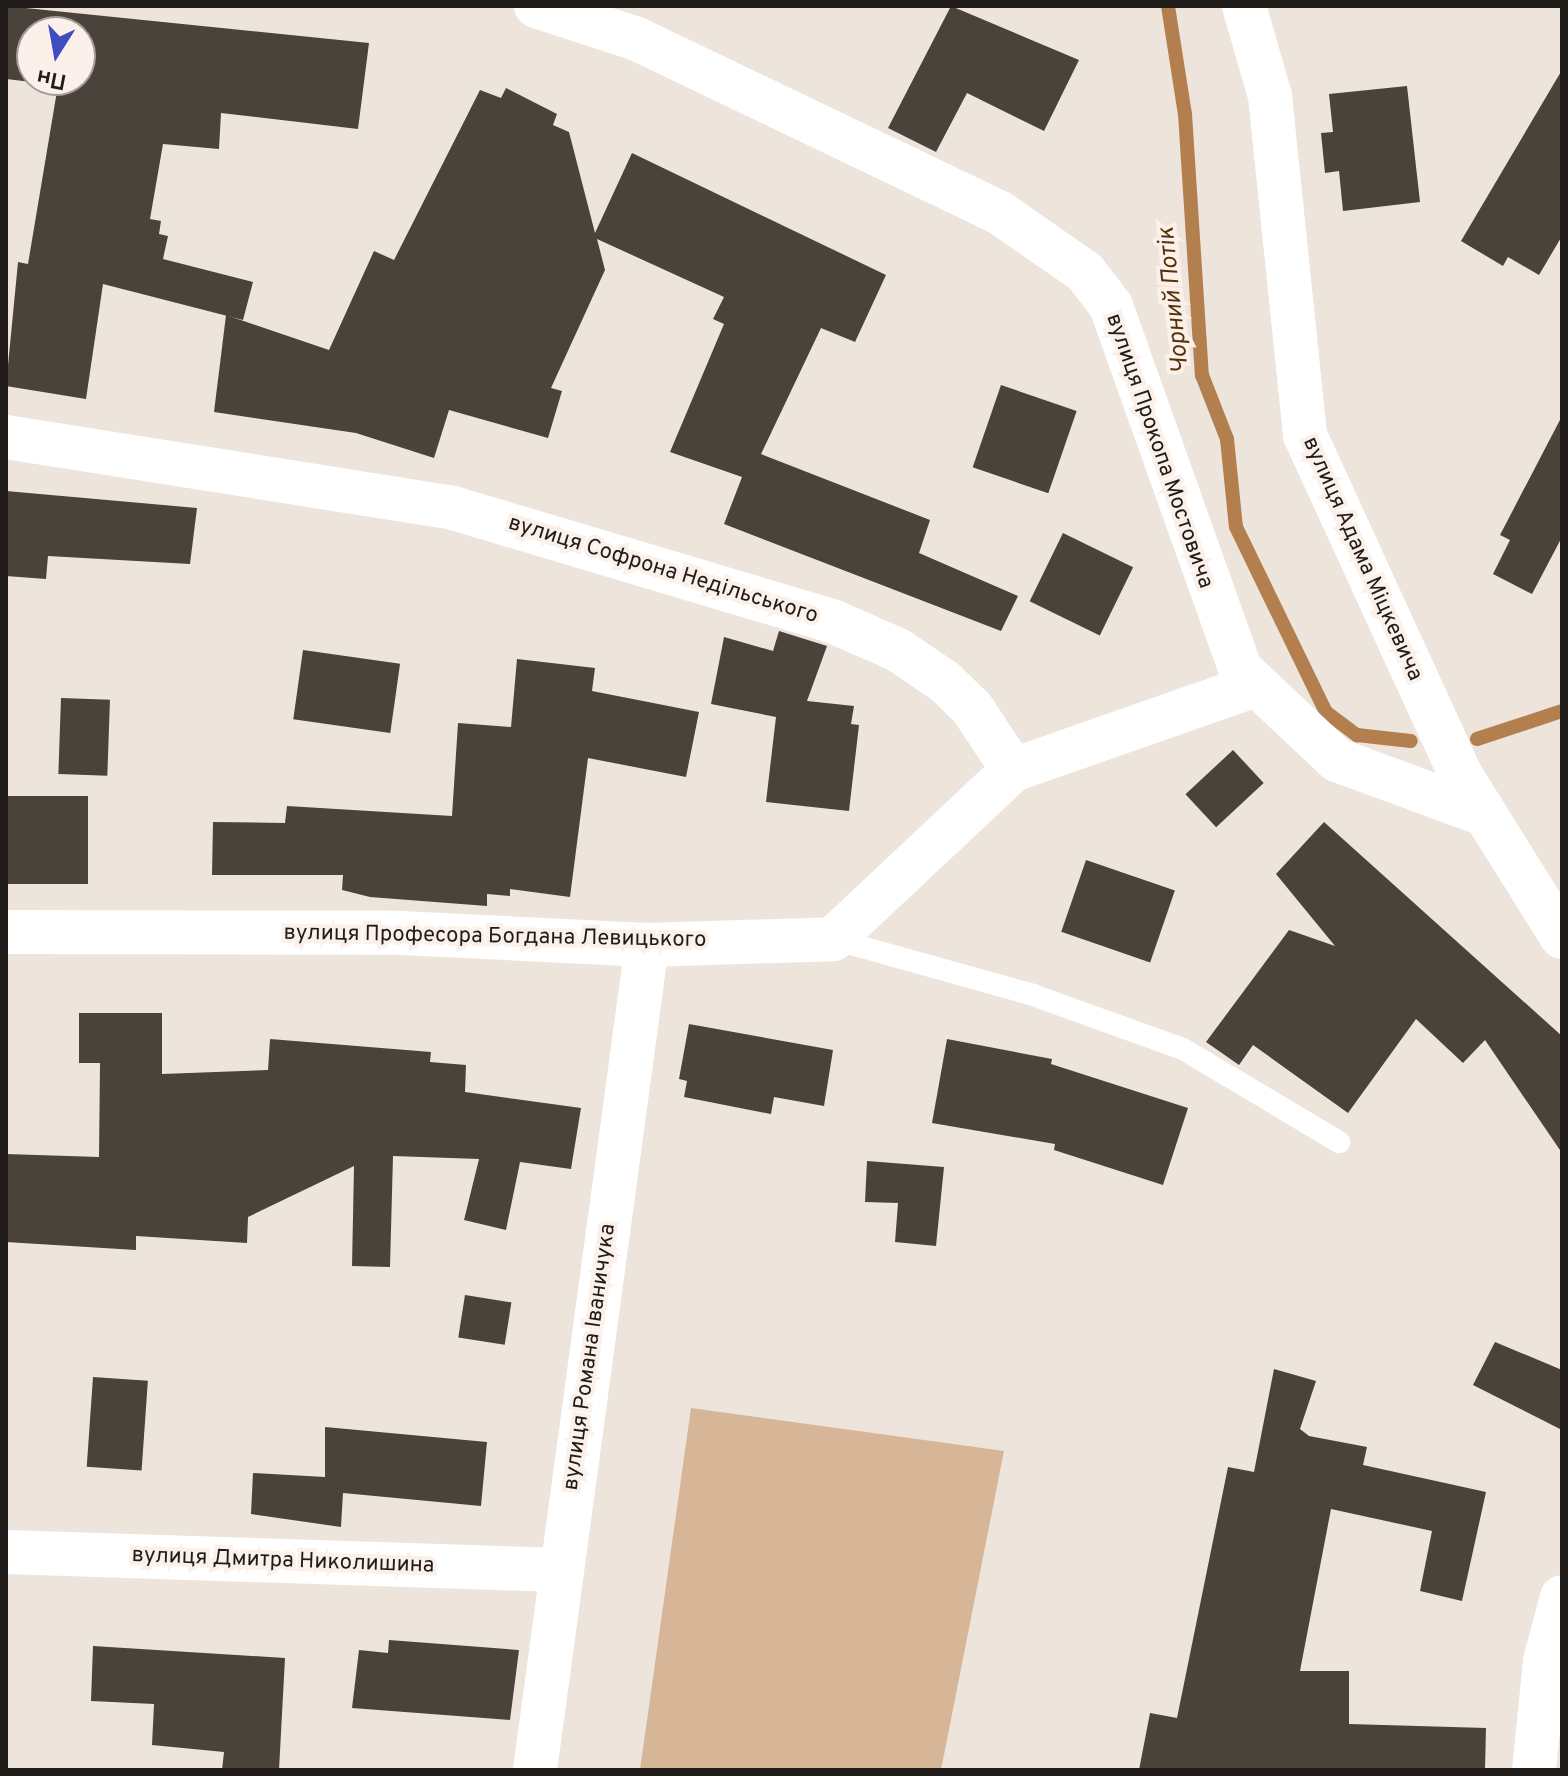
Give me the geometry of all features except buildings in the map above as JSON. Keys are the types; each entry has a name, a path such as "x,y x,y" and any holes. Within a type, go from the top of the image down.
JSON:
{"street":[{"name":"вулиця Прокопа Мостовича","path":"536,6 637,39 1000,213 1085,272 1111,306 1220,630 1253,686 1337,760 1481,813"},
{"name":"вулиця Адама Міцкевича","path":"1244,6 1270,96 1305,435 1481,813 1562,937"},
{"name":"вулиця Софрона Недільського","path":"6,437 453,508 832,621 945,682 972,708 1013,770"},
{"path":"833,939 1013,770 1253,686"},
{"name":"вулиця Професора Богдана Левицького","path":"6,932 402,933 647,945 833,939"},
{"name":"вулиця Романа Іваничука","path":"535,1770 647,945"},
{"name":"вулиця Дмитра Николишина","path":"6,1552 560,1570"},
{"path":"1534,1770 1545,1661 1562,1597"}],"lane":[{"path":"833,939 1033,995 1183,1049 1339,1142"}],"shaded area":[{"path":"691,1408 1004,1451 941,1770 640,1770"}],"waterway":[{"name":"Чорний Потік","path":"1168,6 1185,114 1202,375 1227,439 1236,527 1326,712 1357,735 1411,741"},
{"name":"Чорний Потік","path":"1477,739 1562,711"}]}
